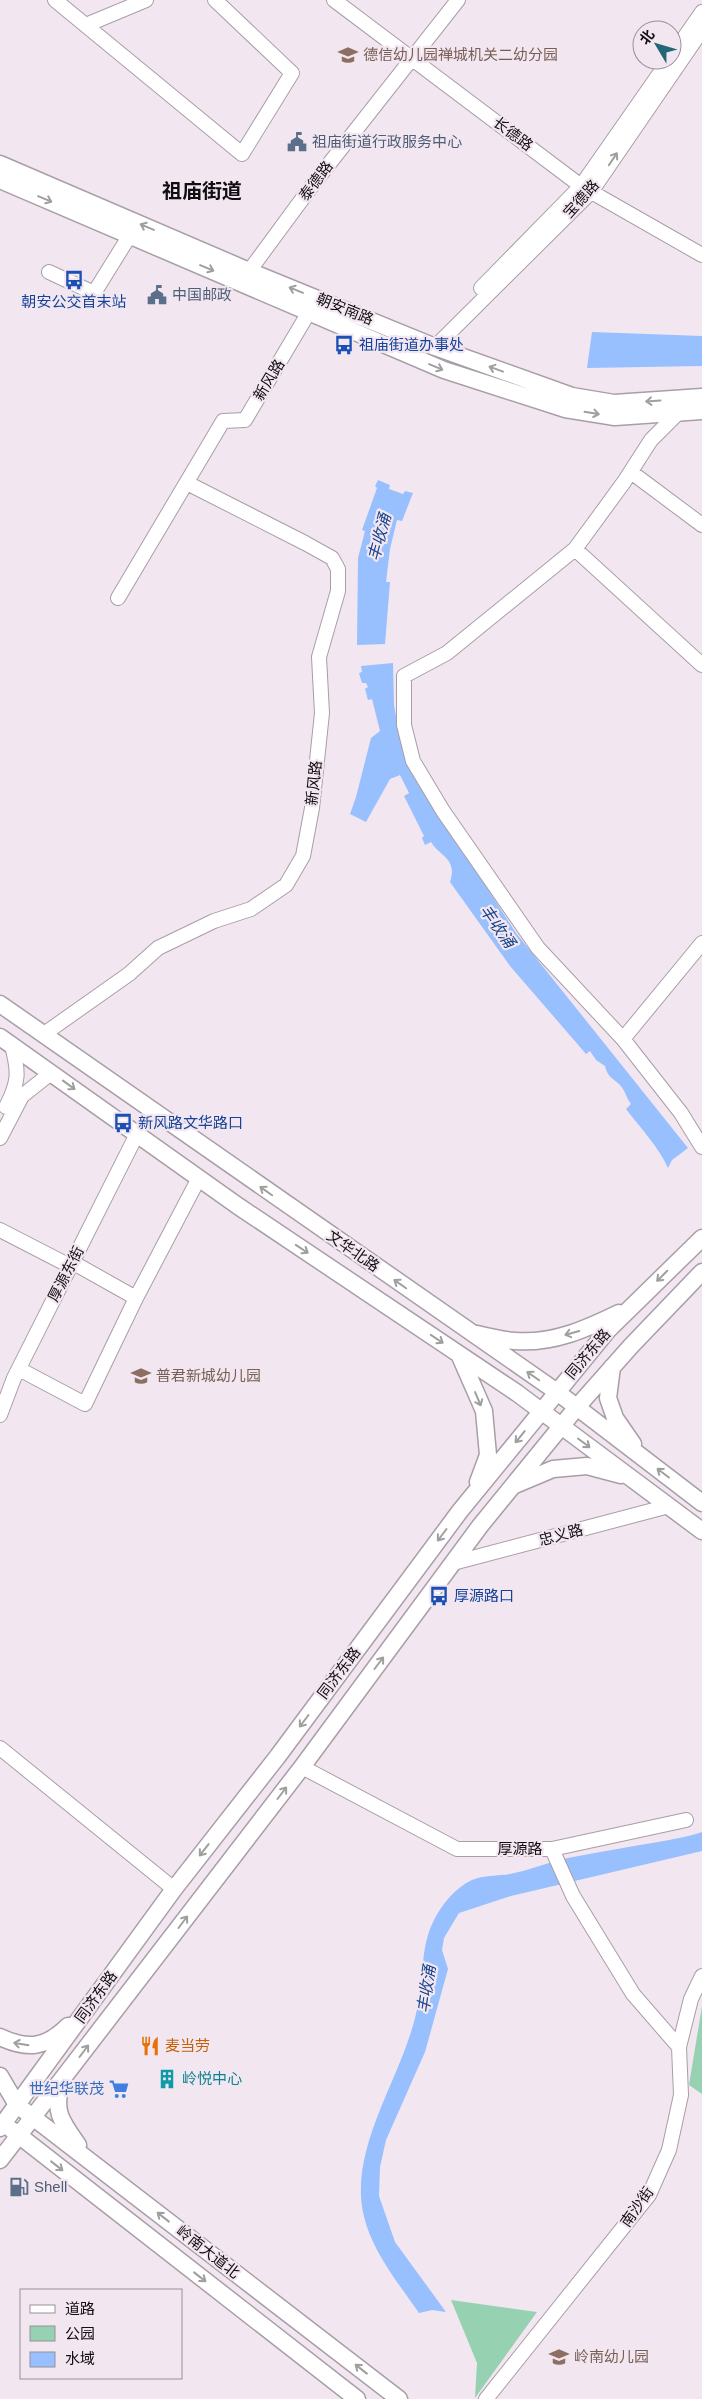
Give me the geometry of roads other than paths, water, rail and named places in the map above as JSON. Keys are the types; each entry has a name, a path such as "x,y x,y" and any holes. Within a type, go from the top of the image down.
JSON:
{"main road":[{"name":"朝安南路","path":"0,164 244,277 309,312 444,370 565,409 614,417 702,411"},
{"name":"朝安南路","path":"0,180 130,235 572,396 614,403 702,397"},
{"name":"文华北路","path":"0,1004 557,1392 701,1501"},
{"name":"文华北路","path":"6,1041 199,1178 459,1354 561,1426 702,1531"},
{"name":"同济东路","path":"1,2123 17,2105 174,1889 278,1756 472,1496 608,1330 699,1240"},
{"name":"同济东路","path":"0,2160 302,1767 513,1485 612,1367 702,1272"},
{"path":"471,1333 515,1342 548,1340 585,1330 632,1306"},
{"path":"459,1354 484,1411 488,1455 472,1496"},
{"path":"612,1367 608,1398 610,1405 615,1418 643,1458"},
{"path":"513,1485 553,1469 587,1466 629,1477"},
{"path":"0,2038 18,2045 39,2046 62,2032 90,2005"},
{"path":"0,2076 17,2105"},
{"path":"62,2081 56,2101 61,2121 88,2159"},
{"name":"岭南大道北","path":"17,2105 399,2399"},
{"name":"岭南大道北","path":"1,2123 255,2320 349,2397"},
{"path":"255,2320 249,2308 254,2299 272,2308 290,2323 307,2328"}],"street":[{"path":"56,0 242,154 292,73 215,0"},
{"path":"86,25 146,0"},
{"name":"长德路","path":"334,0 586,189 702,255"},
{"name":"泰德路","path":"412,57 428,29 450,0"},
{"name":"泰德路","path":"244,277 412,57 458,0"},
{"path":"682,41 702,12"},
{"name":"宝德路","path":"431,345 586,189 702,30"},
{"name":"宝德路","path":"586,189 663,70"},
{"path":"49,272 94,293 130,235"},
{"name":"新风路","path":"118,598 223,421 245,420 309,312"},
{"path":"679,412 651,440 631,472 575,549 447,653 404,676 404,725 414,761 443,811 499,893 538,948 623,1039 681,1113 702,1147"},
{"path":"631,472 702,525"},
{"name":"新风路","path":"44,1034 129,974 158,948 214,922 251,909 286,885 304,856 312,808 322,712 320,657 338,591 338,569 332,558 187,483"},
{"path":"575,549 702,665"},
{"path":"623,1039 702,943"},
{"path":"0,1118 14,1092 19,1072 6,1041"},
{"path":"0,1138 22,1096 52,1072"},
{"name":"厚源东街","path":"0,1415 19,1369 137,1134"},
{"path":"19,1369 85,1404 136,1298 199,1178"},
{"path":"0,1230 136,1298"},
{"name":"忠义路","path":"453,1563 669,1506"},
{"path":"0,1748 174,1889"},
{"name":"厚源路","path":"302,1767 457,1849 552,1849 573,1896 633,1994 679,2047"},
{"path":"552,1849 686,1820"},
{"name":"南沙街","path":"486,2399 649,2195 669,2150 681,2096 679,2047 691,1999 702,1976"}],"water":[{"path":"592,332 702,336 702,366 587,368"},
{"name":"丰收涌","path":"378,480 390,485 389,489 403,494 405,491 413,493 402,521 397,520 390,549 386,582 390,582 385,644 357,645 358,558 365,531 362,530"},
{"name":"丰收涌","path":"393,663 394,705 398,728 406,755 420,784 516,933 688,1148 672,1160 668,1168 655,1145 626,1109 631,1104 621,1086 610,1077 605,1066 596,1060 590,1051 586,1054 510,966 450,882 452,868 450,862 431,842 425,845 422,838 424,836 404,796 409,793 400,775 390,779 366,822 350,814 371,738 380,731 372,699 368,700 365,689 368,687 366,683 362,683 359,673 362,672 361,666"},
{"name":"丰收涌","path":"702,1832 702,1851 511,1896 459,1913 444,1938 442,1950 448,1969 425,2052 386,2140 380,2167 379,2196 395,2242 446,2312 432,2310 419,2313 374,2244 363,2213 361,2196 362,2171 376,2121 414,2023 421,1988 423,1958 427,1939 437,1914 455,1892 476,1878 510,1874 568,1858 675,1839"}],"place":[{"name":"德信幼儿园禅城机关二幼分园","path":"348,55"},
{"name":"祖庙街道行政服务中心","path":"297,142"},
{"name":"朝安公交首末站","path":"74,280"},
{"name":"中国邮政","path":"157,295"},
{"name":"祖庙街道办事处","path":"344,345"},
{"name":"新风路文华路口","path":"123,1123"},
{"name":"普君新城幼儿园","path":"141,1376"},
{"name":"厚源路口","path":"439,1596"},
{"name":"麦当劳","path":"150,2046"},
{"name":"岭悦中心","path":"167,2079"},
{"name":"世纪华联茂","path":"119,2089"},
{"name":"Shell","path":"19,2187"},
{"name":"岭南幼儿园","path":"559,2357"}],"district":[{"name":"祖庙街道","path":"202,191"}]}
